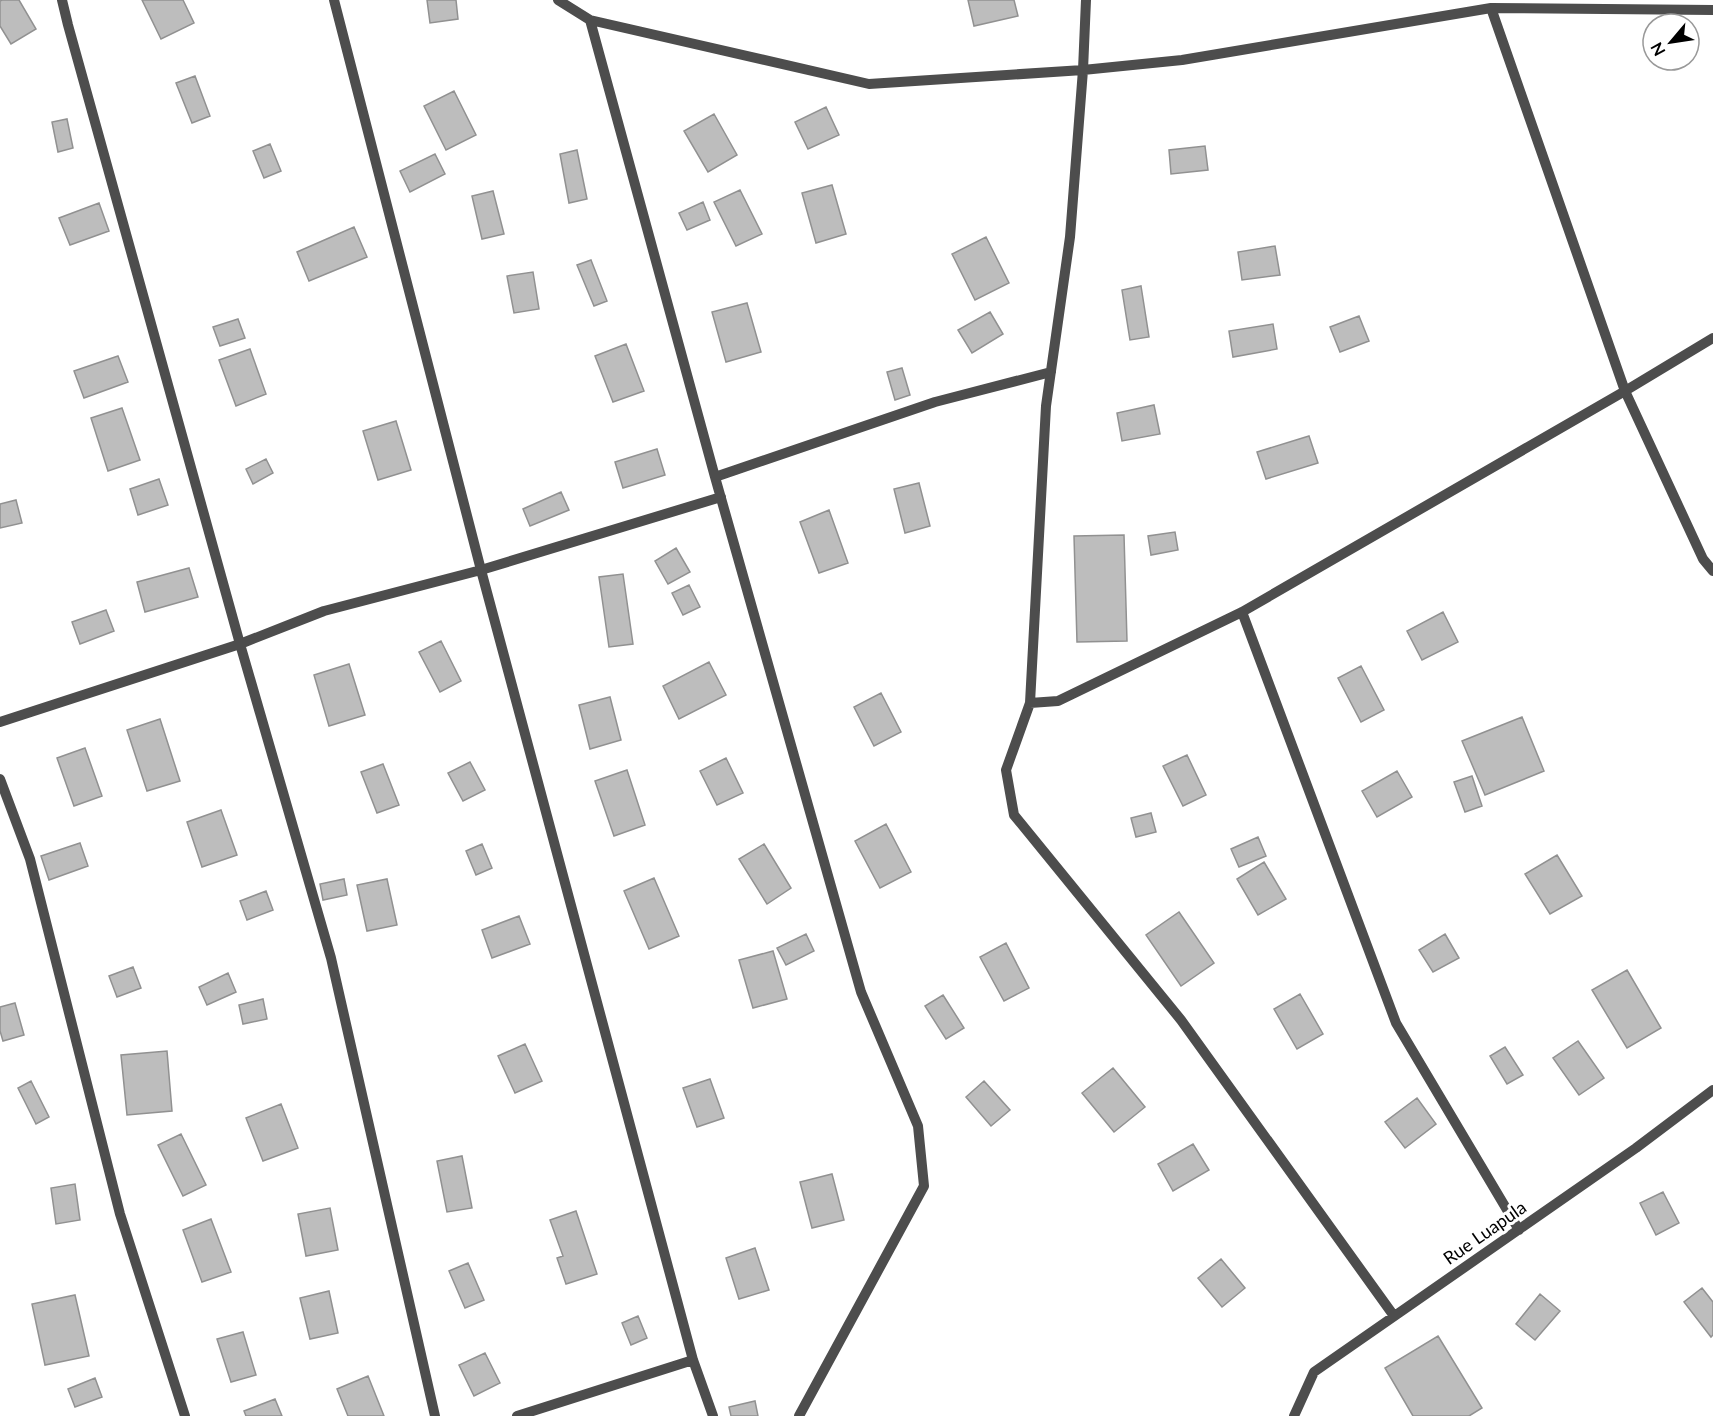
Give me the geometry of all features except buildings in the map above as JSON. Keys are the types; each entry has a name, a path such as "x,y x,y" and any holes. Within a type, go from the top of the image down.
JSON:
{"street":[{"path":"62,0 240,644 332,958 435,1416"},
{"path":"334,0 481,570 693,1360 713,1416"},
{"path":"558,0 590,20 869,84 1083,70 1182,60 1491,8 1713,10"},
{"path":"1086,0 1070,237 1046,406 1030,703 1006,770 1014,815 1181,1020 1394,1316"},
{"path":"1491,8 1625,391 1703,559 1713,571"},
{"path":"590,20 715,477 861,992 918,1126 924,1186 799,1416"},
{"path":"1030,703 1058,701 1242,612 1713,338"},
{"path":"715,477 935,402 1051,372"},
{"path":"0,722 240,644 324,611 481,570 721,497"},
{"path":"1242,612 1396,1023 1519,1230"},
{"path":"0,779 30,859 120,1214 185,1416"},
{"name":"Rue Luapula","path":"1294,1416 1314,1372 1636,1148 1713,1090"},
{"path":"517,1416 693,1360"}]}
